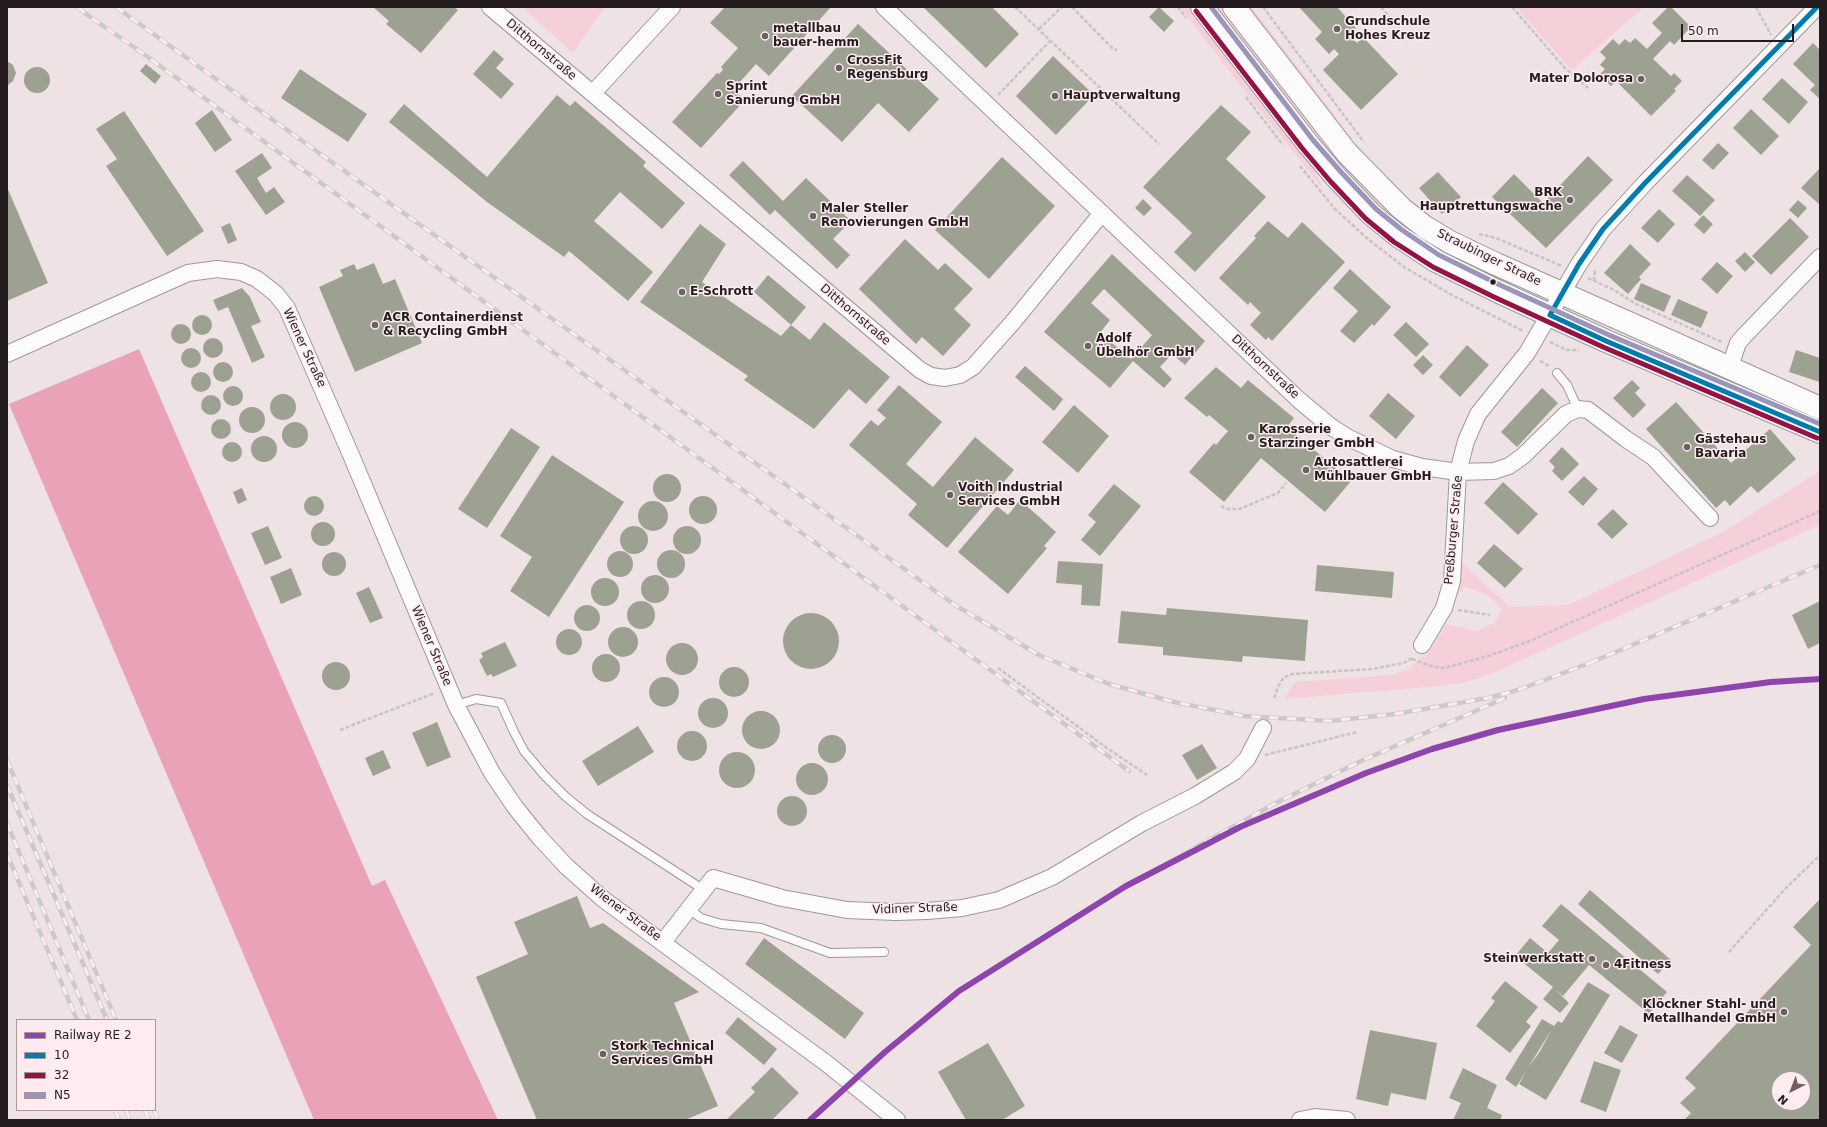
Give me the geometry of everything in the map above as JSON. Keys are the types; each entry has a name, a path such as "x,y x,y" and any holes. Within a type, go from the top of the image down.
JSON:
{"main road":[{"name":"Straubinger Straße","path":"1202,7 1308,144 1336,177 1371,214 1398,236 1436,261 1550,315 1820,432"},
{"name":"Straubinger Straße","path":"1234,7 1347,153 1401,208 1425,227 1450,242 1563,293 1732,359 1820,408"}],"street":[{"name":"Ditthornstraße","path":"490,7 920,370 931,376 945,378 960,375 973,367 1013,322 1102,213"},
{"path":"592,93 672,7"},
{"name":"Ditthornstraße","path":"884,7 1295,395 1330,426 1361,444 1393,458 1422,467 1458,472 1494,471 1509,466 1523,456 1566,414 1578,409"},
{"name":"Preßburger Straße","path":"1422,645 1444,608 1452,581 1458,472 1466,441 1478,414 1527,353 1575,272 1608,224 1646,182 1813,8"},
{"path":"1732,359 1744,336 1820,257"},
{"name":"Wiener Straße","path":"7,354 188,273 217,269 241,272 257,278 276,294 287,308 351,454 456,704 472,738 492,773 515,807 540,838 566,866 603,899 826,1063 897,1120"},
{"path":"1578,409 1588,410 1609,427 1653,456 1710,518"},
{"name":"Vidiner Straße","path":"663,942 712,878 782,898 847,910 895,912 962,908 999,900 1052,877 1142,823 1195,796 1234,772 1247,759 1263,728"},
{"path":"1300,1120 1315,1117 1347,1120"}],"lane":[{"path":"1557,374 1567,385 1578,409"},
{"path":"456,704 476,699 501,703 524,751 544,775 565,796 587,814 704,890"},
{"path":"689,909 701,918 721,924 761,928 830,953 884,952"}],"path":[{"path":"1015,7 1159,144"},
{"path":"1039,29 1062,7"},
{"path":"1072,7 1113,49 1117,50"},
{"path":"1263,7 1367,146"},
{"path":"1381,7 1394,22"},
{"path":"1512,7 1565,68 1588,88"},
{"path":"1756,7 1777,47"},
{"path":"988,106 1051,40"},
{"path":"1472,233 1496,238 1575,272 1614,290 1636,304 1724,343 1732,359"},
{"path":"1527,353 1552,368 1557,374"},
{"path":"1221,506 1226,509 1239,509 1278,492 1286,483"},
{"path":"1412,659 1434,667 1444,668 1488,656 1516,646 1820,511"},
{"path":"1444,608 1490,615"},
{"path":"1274,698 1283,678 1292,674 1372,669 1404,662 1412,659 1422,645"},
{"path":"998,668 1107,748 1147,775"},
{"path":"340,730 449,688"},
{"path":"1247,759 1356,732"},
{"path":"1729,952 1785,889 1820,855"}],"shaded area":[{"path":"522,7 605,7 573,53"},
{"path":"1180,7 1189,7 1315,172 1324,190 1240,85"},
{"path":"1212,7 1222,7 1353,177 1385,208 1435,245 1467,264 1508,282 1505,286 1477,273 1404,229 1341,172"},
{"path":"1244,7 1252,7 1352,138 1348,142"},
{"path":"1516,7 1644,7 1572,70"},
{"path":"139,349 372,886 385,880 498,1120 314,1120 9,404"},
{"path":"1820,471 1820,525 1489,675 1463,683 1440,686 1284,699 1295,682 1391,675 1409,669 1430,650 1447,624 1475,631 1495,623 1502,608 1486,594 1465,587 1458,594 1462,563 1510,607 1568,605 1723,532"}],"building":[{"path":"373,7 454,7 458,10 421,53 386,24 389,21"},
{"path":"725,7 831,7 769,76 756,64 739,83 737,81 731,87 745,100 701,148 672,122 717,73 719,74 723,70 721,67 738,48 710,23"},
{"path":"923,7 992,7 1019,34 986,68"},
{"path":"1159,7 1174,21 1164,32 1149,17"},
{"path":"1299,7 1337,7 1356,28 1353,31 1354,40 1357,43 1363,37 1398,74 1361,110 1323,70 1339,54 1334,49 1329,54 1315,39 1322,32"},
{"name":"Mater Dolorosa","path":"1668,7 1671,7 1691,27 1674,45 1670,41 1653,59 1671,76 1674,73 1682,81 1674,89 1676,91 1651,116 1616,81 1611,86 1599,75 1605,69 1600,65 1606,58 1600,52 1613,39 1619,45 1625,39 1630,43 1635,38 1647,49 1662,33 1652,23"},
{"path":"858,24 939,99 909,132 878,103 842,142 792,96"},
{"path":"1813,43 1820,50 1820,99 1810,90 1815,85 1793,64"},
{"path":"494,50 504,59 496,68 514,84 501,99 473,74"},
{"name":"Hauptverwaltung","path":"1053,56 1094,95 1056,135 1016,96"},
{"path":"7,61 13,65 16,73 13,81 7,86"},
{"path":"146,64 161,76 155,84 140,71"},
{"path":"37,67 46,71 50,80 46,89 37,93 28,89 24,80 28,71"},
{"path":"300,69 367,114 348,142 281,98"},
{"path":"1782,78 1808,102 1789,124 1762,99"},
{"path":"557,95 570,106 575,101 646,162 643,166 685,203 662,229 620,192 594,221 653,272 628,301 569,251 564,257 487,202 389,122 404,104 487,177"},
{"path":"1221,105 1251,132 1226,159 1266,197 1195,272 1174,252 1192,233 1143,187"},
{"path":"1751,109 1779,136 1761,155 1733,128"},
{"path":"212,110 232,140 215,152 195,123"},
{"path":"124,111 204,231 167,256 106,166 117,159 96,129"},
{"path":"1718,143 1729,153 1713,170 1702,160"},
{"path":"262,153 272,168 257,178 266,193 274,187 285,202 266,215 235,171"},
{"name":"BRK Hauptrettungswache","path":"1588,156 1613,180 1546,248 1492,197 1514,174 1543,203"},
{"path":"1002,157 1055,206 989,279 935,230"},
{"name":"Maler Steller Renovierungen GmbH","path":"743,161 783,201 806,178 851,221 833,239 850,255 837,269 775,210 770,215 729,175"},
{"path":"1819,169 1820,170 1820,205 1801,188"},
{"path":"1438,172 1461,197 1442,214 1419,188"},
{"path":"1687,175 1715,200 1700,216 1672,191"},
{"path":"7,187 48,283 7,301"},
{"path":"1143,199 1152,208 1144,216 1135,208"},
{"path":"1798,200 1807,208 1798,218 1789,210"},
{"path":"1659,209 1675,224 1658,243 1641,228"},
{"path":"1703,215 1713,224 1704,234 1694,225"},
{"path":"1790,218 1809,237 1771,275 1752,256"},
{"path":"1268,221 1288,238 1302,222 1345,262 1272,341 1268,337 1266,340 1250,325 1261,313 1250,302 1248,305 1219,278 1256,238 1254,236"},
{"path":"230,223 237,240 228,244 221,227"},
{"path":"700,224 726,244 702,282 781,336 791,325 810,340 824,322 890,377 866,404 849,389 814,429 744,380 748,376 640,302"},
{"path":"905,239 938,270 945,263 973,289 954,309 971,325 943,356 922,337 916,344 859,289"},
{"path":"1630,244 1651,264 1639,277 1641,279 1628,294 1604,273"},
{"path":"1745,252 1755,262 1745,272 1735,261"},
{"path":"1112,254 1205,341 1185,365 1172,354 1160,367 1172,379 1164,388 1133,361 1110,388 1044,332","holes":["1104,289 1152,335 1131,359 1100,333 1110,320 1091,303"]},
{"path":"1717,262 1733,276 1717,294 1701,279"},
{"name":"ACR Containerdienst & Recycling GmbH","path":"374,263 383,284 395,279 422,343 355,372 319,287 343,276 340,270 354,264 357,270"},
{"path":"1350,269 1391,307 1374,326 1372,324 1354,343 1340,331 1358,311 1333,288"},
{"path":"768,275 806,307 791,325 754,292"},
{"path":"1641,283 1671,296 1664,312 1634,299"},
{"path":"242,288 250,297 261,322 251,326 265,357 252,363 228,307 218,311 213,300"},
{"path":"1678,299 1708,312 1701,328 1671,315"},
{"path":"202,315 209,318 212,325 209,332 202,335 195,332 192,325 195,318"},
{"path":"1406,322 1429,344 1416,357 1393,335"},
{"path":"181,324 188,327 191,334 188,341 181,344 174,341 171,334 174,327"},
{"path":"213,338 220,341 223,348 220,355 213,358 206,355 203,348 206,341"},
{"path":"1467,345 1489,365 1460,397 1439,377"},
{"path":"191,348 198,351 201,358 198,365 191,368 184,365 181,358 184,351"},
{"path":"1796,350 1820,358 1820,382 1789,372"},
{"path":"1423,355 1433,365 1423,375 1413,365"},
{"path":"223,362 230,365 233,372 230,379 223,382 216,379 213,372 216,365"},
{"path":"1025,366 1063,399 1054,411 1015,377"},
{"path":"1216,367 1241,388 1248,380 1294,418 1287,427 1351,481 1325,512 1261,458 1224,502 1189,472 1214,443 1216,445 1228,431 1209,415 1207,417 1184,398"},
{"path":"201,372 208,375 211,382 208,389 201,392 194,389 191,382 194,375"},
{"path":"1632,380 1640,388 1635,393 1646,405 1633,418 1613,398"},
{"path":"899,385 942,422 906,464 933,487 975,437 1014,470 947,548 908,515 917,504 849,445 871,420 878,426 886,418 877,410"},
{"path":"233,386 240,389 243,396 240,403 233,406 226,403 223,396 226,389"},
{"path":"1542,388 1558,403 1517,447 1501,432"},
{"path":"1388,393 1415,416 1396,439 1369,416"},
{"path":"283,394 292,398 296,407 292,416 283,420 274,416 270,407 274,398"},
{"path":"211,395 218,398 221,405 218,412 211,415 204,412 201,405 204,398"},
{"path":"1676,402 1731,463 1770,429 1796,459 1758,493 1751,486 1730,506 1725,500 1716,508 1646,429"},
{"path":"1074,405 1109,436 1078,473 1042,442"},
{"path":"252,407 261,411 265,420 261,429 252,433 243,429 239,420 243,411"},
{"path":"221,419 228,422 231,429 228,436 221,439 214,436 211,429 214,422"},
{"path":"295,422 304,426 308,435 304,444 295,448 286,444 282,435 286,426"},
{"path":"511,428 540,447 487,528 458,509"},
{"path":"264,436 273,440 277,449 273,458 264,462 255,458 251,449 255,440"},
{"path":"232,442 239,445 242,452 239,459 232,462 225,459 222,452 225,445"},
{"path":"1562,447 1579,464 1562,481 1552,471 1555,467 1549,461"},
{"path":"552,455 624,502 549,617 510,591 532,557 500,536"},
{"path":"667,474 677,478 681,488 677,498 667,502 657,498 653,488 657,478"},
{"path":"1584,476 1598,489 1583,506 1568,492"},
{"path":"1503,482 1538,514 1518,535 1484,503"},
{"path":"1114,484 1141,506 1100,556 1081,540 1096,522 1088,515"},
{"path":"242,488 247,500 238,504 233,492"},
{"path":"314,496 321,499 324,506 321,513 314,516 307,513 304,506 307,499"},
{"path":"703,496 713,500 717,510 713,520 703,524 693,520 689,510 693,500"},
{"path":"1020,500 1056,532 1044,546 1047,548 1008,594 958,552 997,506 1008,515"},
{"path":"653,501 659,502 667,510 667,522 659,530 653,531 647,530 639,522 638,516 639,510 647,502"},
{"path":"1613,509 1628,524 1612,539 1597,524"},
{"path":"323,522 332,525 335,534 332,543 323,546 314,543 311,534 314,525"},
{"path":"268,526 282,558 265,565 251,533"},
{"path":"634,526 644,530 648,540 644,550 634,554 624,550 620,540 624,530"},
{"path":"687,526 697,530 701,540 697,550 687,554 677,550 673,540 677,530"},
{"path":"1494,544 1523,569 1505,588 1477,563"},
{"path":"671,550 681,554 685,564 681,574 671,578 661,574 657,564 661,554"},
{"path":"620,551 629,555 633,564 629,573 620,577 611,573 607,564 611,555"},
{"path":"334,552 342,556 346,564 342,572 334,576 326,572 322,564 326,556"},
{"path":"1058,561 1103,564 1100,606 1081,605 1082,585 1056,583"},
{"path":"1317,565 1394,572 1392,598 1315,591"},
{"path":"291,568 302,595 281,604 270,577"},
{"path":"655,575 661,576 665,579 668,583 668,595 665,599 661,602 655,603 649,602 645,599 642,595 641,589 642,583 645,579 649,576"},
{"path":"605,578 615,582 619,592 615,602 605,606 595,602 591,592 595,582"},
{"path":"369,587 383,618 370,623 356,593"},
{"path":"641,601 651,605 655,615 651,625 641,629 631,625 627,615 631,605"},
{"path":"1820,601 1820,643 1808,649 1792,615"},
{"path":"587,605 596,609 600,618 596,627 587,631 578,627 574,618 578,609"},
{"path":"1167,608 1308,620 1305,661 1243,656 1242,662 1163,655 1163,647 1118,643 1121,611 1166,615"},
{"path":"811,613 822,615 831,621 837,630 839,641 837,652 831,661 822,667 811,669 800,667 791,661 785,652 783,641 785,630 791,621 800,615"},
{"path":"623,627 629,628 637,636 637,648 629,656 623,657 617,656 609,648 608,642 609,636 617,628"},
{"path":"569,629 578,633 582,642 578,651 569,655 560,651 556,642 560,633"},
{"path":"505,642 517,666 493,677 491,674 487,676 479,660 483,657 481,653"},
{"path":"679,643 685,643 694,647 698,659 694,671 685,675 679,675 670,671 666,662 666,656 670,647"},
{"path":"606,654 616,658 620,668 616,678 606,682 596,678 592,668 596,658"},
{"path":"336,662 346,666 350,676 346,686 336,690 326,686 322,676 326,666"},
{"path":"734,667 740,668 748,676 748,688 740,696 734,697 728,696 720,688 719,682 720,676 728,668"},
{"path":"664,677 675,681 679,692 675,703 664,707 653,703 649,692 653,681"},
{"path":"713,698 724,702 728,713 724,724 713,728 702,724 698,713 702,702"},
{"path":"757,711 765,711 775,716 779,723 779,737 775,744 765,749 757,749 747,744 745,741 742,734 742,726 747,716 750,714"},
{"path":"437,722 451,757 427,767 412,733"},
{"path":"638,726 654,752 598,786 582,761"},
{"path":"692,731 703,735 707,746 703,757 692,761 681,757 677,746 681,735"},
{"path":"832,735 842,739 846,749 842,759 832,763 822,759 818,749 822,739"},
{"path":"1202,744 1217,768 1197,780 1182,755"},
{"path":"383,750 391,768 373,776 365,758"},
{"path":"741,752 750,757 754,763 754,777 750,783 741,788 733,788 724,783 720,777 719,766 724,757 730,753"},
{"path":"809,763 815,763 825,770 828,779 827,785 821,792 815,795 809,795 799,788 796,782 796,776 803,766"},
{"path":"792,796 803,800 807,811 803,822 792,826 781,822 777,811 781,800"},
{"path":"1590,890 1671,960 1658,974 1578,904"},
{"name":"Stork Technical Services GmbH","path":"577,896 590,928 603,923 699,992 674,1003 718,1106 685,1120 537,1120 476,977 528,954 514,922"},
{"name":"Klöckner Stahl- und Metallhandel GmbH","path":"1820,899 1820,1120 1684,1120 1691,1113 1680,1103 1696,1088 1685,1078 1811,945 1793,927"},
{"name":"Steinwerkstatt","path":"1561,904 1667,992 1649,1014 1589,965 1563,996 1556,990 1569,1003 1560,1013 1543,999 1553,987 1515,956 1530,938 1548,953 1559,940 1542,926"},
{"path":"764,938 864,1013 845,1039 745,964"},
{"path":"1505,981 1538,1007 1526,1022 1531,1026 1510,1053 1476,1026 1495,1001 1491,998"},
{"path":"1588,982 1610,995 1546,1100 1519,1084 1527,1070 1516,1087 1505,1079 1542,1019 1554,1026 1558,1021 1562,1023","holes":["1552,1029 1539,1053 1529,1066"]},
{"path":"738,1017 777,1049 764,1065 725,1033"},
{"path":"1620,1025 1638,1035 1622,1063 1604,1053"},
{"path":"1370,1030 1437,1043 1426,1100 1391,1093 1388,1106 1356,1099"},
{"path":"988,1043 1025,1106 1002,1120 966,1120 938,1072"},
{"path":"1594,1061 1621,1070 1606,1112 1580,1102"},
{"path":"772,1067 799,1093 772,1120 726,1120 755,1092 751,1088"},
{"path":"1463,1068 1497,1085 1487,1108 1502,1115 1500,1120 1453,1120 1461,1103 1449,1098"}],"railway":[{"path":"78,7 1129,771"},
{"path":"116,7 955,605 1039,655 1109,684 1174,702 1244,716 1329,721 1395,714 1488,698 1518,690 1595,661"},
{"path":"1590,663 1820,565"},
{"path":"1126,886 1274,804 1361,761 1505,698"},
{"path":"7,760 116,1019"},
{"path":"7,785 107,1019"},
{"path":"7,823 89,1019"},
{"path":"7,854 77,1019"},
{"path":"115,1111 119,1120"},
{"path":"126,1111 130,1120"},
{"path":"145,1111 149,1120"},
{"path":"154,1111 158,1120"}],"transit line":[{"name":"N5","path":"1211,7 1313,140 1376,209 1402,230 1439,255 1500,285 1609,335 1820,424"},
{"name":"10","path":"1550,315 1579,264 1603,229 1646,182 1817,7"},
{"name":"32","path":"1196,11 1302,148 1331,182 1366,219 1394,242 1433,267 1494,297 1603,347 1817,438"},
{"name":"10","path":"1550,315 1606,341 1820,432"},
{"path":"810,1120 885,1052 959,991 1126,886 1240,827 1366,773 1432,749 1498,730 1644,699 1771,682 1820,679"}],"place":[{"name":"Grundschule Hohes Kreuz","path":"1337,29"},
{"name":"metallbau bauer-hemm","path":"765,36"},
{"name":"CrossFit Regensburg","path":"839,68"},
{"name":"Mater Dolorosa","path":"1641,79"},
{"name":"Sprint Sanierung GmbH","path":"718,94"},
{"name":"Hauptverwaltung","path":"1055,96"},
{"name":"BRK Hauptrettungswache","path":"1570,200"},
{"name":"Maler Steller Renovierungen GmbH","path":"813,216"},
{"name":"E-Schrott","path":"682,292"},
{"name":"ACR Containerdienst & Recycling GmbH","path":"375,325"},
{"name":"Adolf Übelhör GmbH","path":"1088,346"},
{"name":"Karosserie Starzinger GmbH","path":"1251,437"},
{"name":"Gästehaus Bavaria","path":"1687,447"},
{"name":"Autosattlerei Mühlbauer GmbH","path":"1306,470"},
{"name":"Voith Industrial Services GmbH","path":"950,495"},
{"name":"Steinwerkstatt","path":"1592,959"},
{"name":"4Fitness","path":"1606,965"},
{"name":"Klöckner Stahl- und Metallhandel GmbH","path":"1784,1012"},
{"name":"Stork Technical Services GmbH","path":"603,1054"}]}
